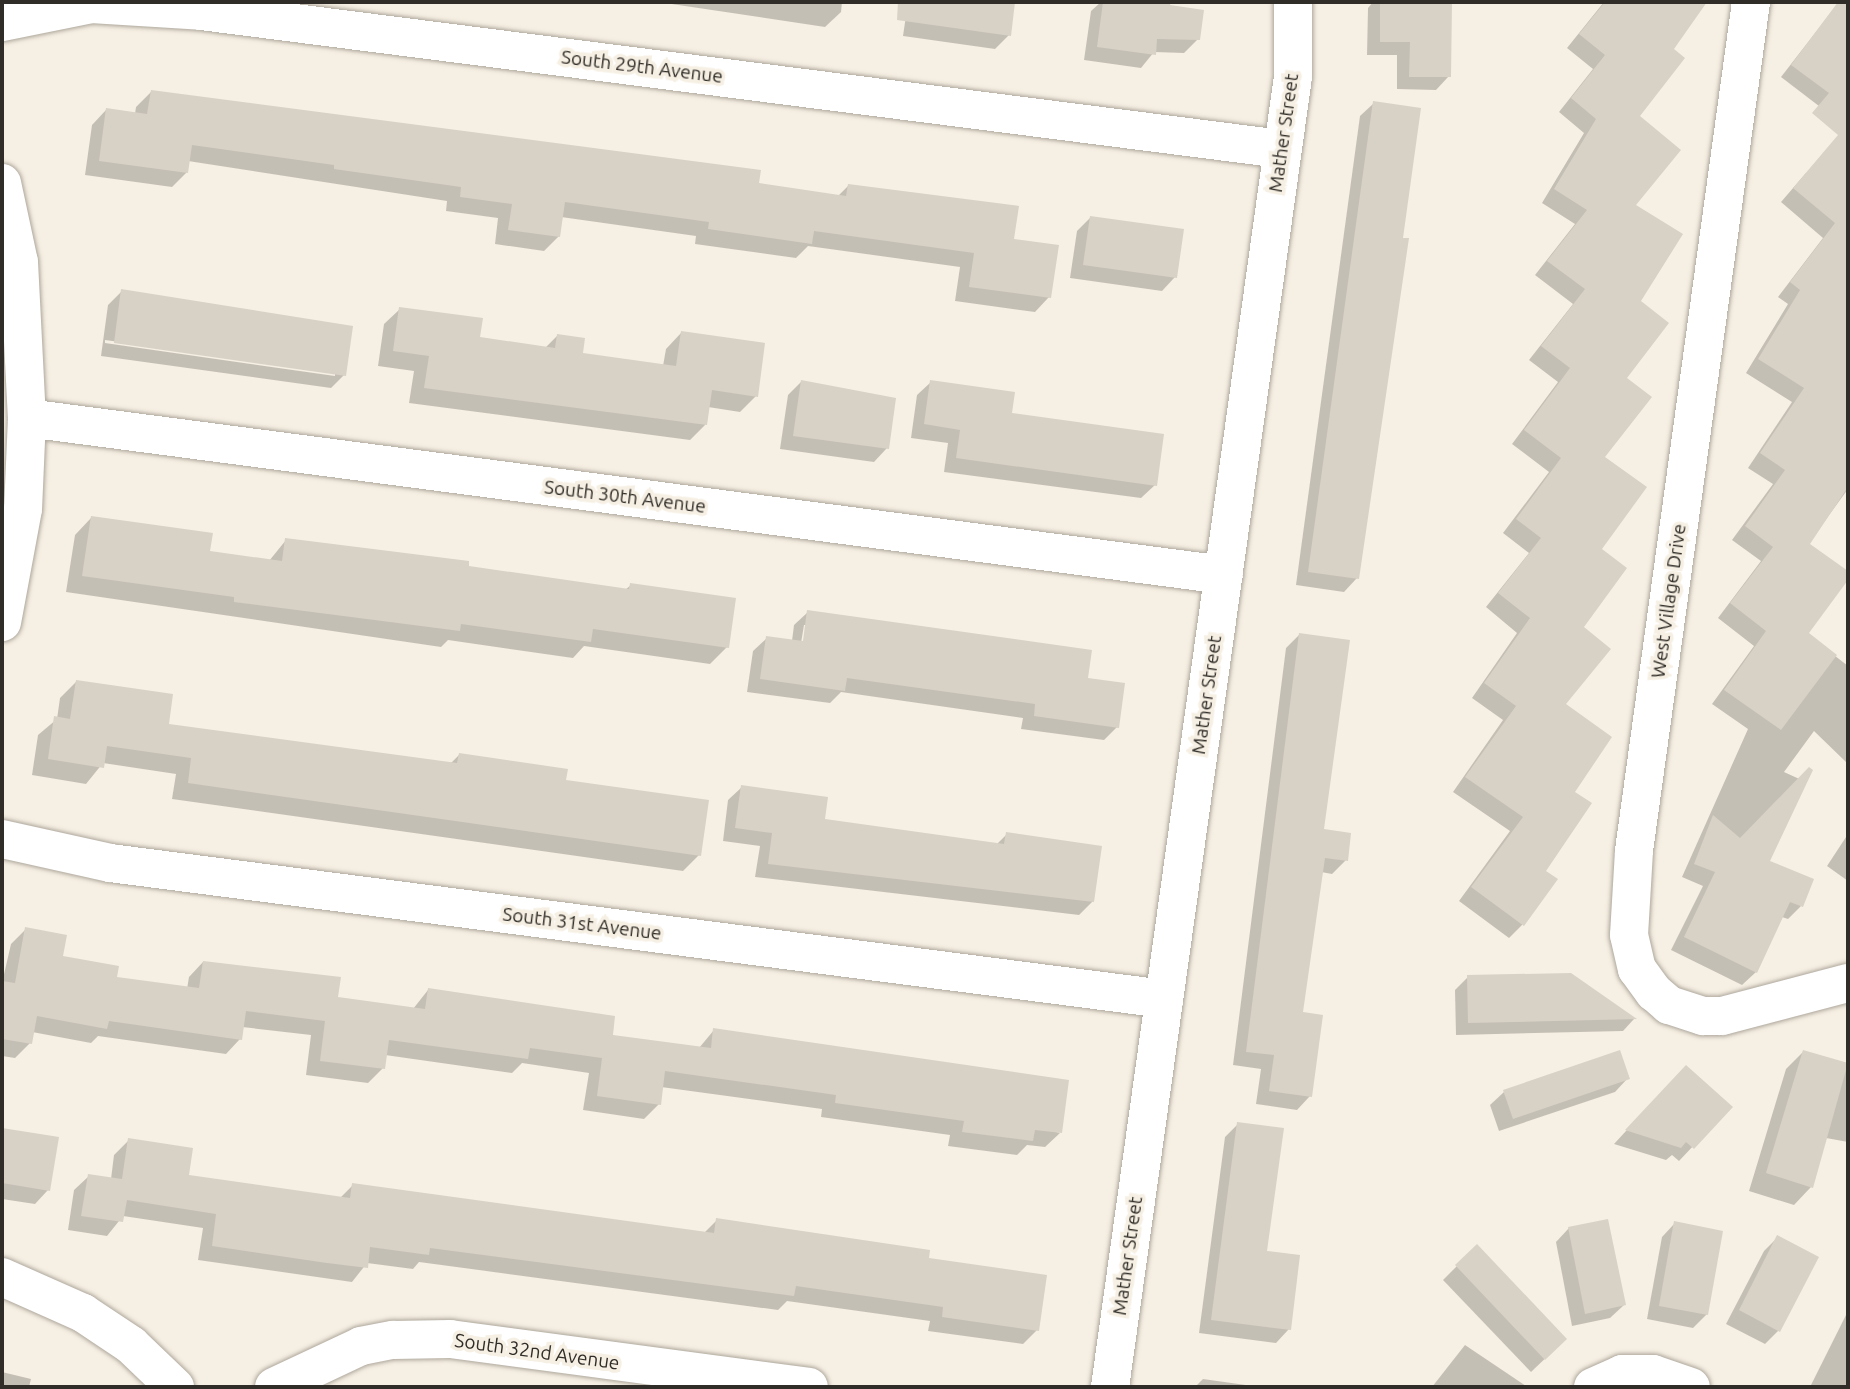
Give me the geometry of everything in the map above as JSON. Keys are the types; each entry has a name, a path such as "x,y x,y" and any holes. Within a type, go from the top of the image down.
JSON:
{"street":[{"name":"Mather Street","path":"1110,1387 1293,77 1293,2"},
{"name":"West Village Drive","path":"1751,2 1634,851 1629,935 1637,969 1654,992 1669,1005 1703,1016 1722,1016 1848,983"},
{"name":"South 29th Avenue","path":"2,22 91,4 201,11 1282,149"},
{"path":"2,183 19,261 27,418 23,509 2,622"},
{"name":"South 30th Avenue","path":"27,418 1224,575"},
{"name":"South 31st Avenue","path":"2,839 110,863 1164,999"},
{"path":"2,1277 83,1313 131,1345 175,1387"},
{"name":"South 32nd Avenue","path":"274,1387 361,1346 393,1340 450,1339 809,1387"},
{"path":"1593,1387 1622,1374 1665,1376 1691,1387"}],"building":[{"path":"898,2 1015,2 1011,36 897,20"},
{"path":"1103,2 1171,2 1170,5 1204,10 1200,40 1157,39 1156,55 1097,47"},
{"path":"1380,2 1452,2 1451,77 1409,77 1410,42 1380,42"},
{"path":"1605,2 1707,2 1674,49 1685,58 1640,116 1681,150 1636,205 1683,234 1641,301 1669,323 1627,378 1652,397 1605,457 1647,487 1602,549 1627,568 1584,627 1611,649 1566,704 1612,737 1575,792 1592,803 1546,871 1558,879 1524,926 1471,887 1523,817 1465,777 1516,706 1484,683 1530,618 1498,593 1541,538 1516,519 1561,458 1524,430 1570,368 1541,346 1585,289 1547,261 1587,210 1554,189 1596,119 1571,98 1605,55 1579,34"},
{"path":"1838,2 1848,2 1848,487 1810,544 1848,571 1848,580 1809,633 1837,655 1781,730 1724,690 1766,631 1730,603 1773,547 1745,526 1785,470 1760,453 1804,388 1758,359 1800,290 1790,282 1835,223 1793,188 1838,135 1812,113 1829,93 1791,65"},
{"path":"151,90 761,170 759,183 846,196 848,184 1019,206 1014,239 1059,245 1051,298 969,287 974,253 814,231 812,244 708,229 709,222 565,202 560,237 508,230 512,204 460,197 461,187 334,169 334,165 192,145 188,173 99,161 106,108 147,114"},
{"path":"1373,101 1421,108 1403,238 1409,238 1359,579 1308,572"},
{"path":"1090,216 1184,229 1177,278 1083,265"},
{"path":"121,289 353,326 346,376 114,343"},
{"path":"399,307 483,318 480,337 555,348 557,334 585,338 583,353 676,366 681,331 765,343 758,397 712,390 707,425 424,388 429,356 393,351"},
{"path":"801,380 896,398 889,449 793,436"},
{"path":"930,380 1015,392 1012,413 1164,434 1157,486 956,458 960,430 924,424"},
{"path":"91,516 213,533 210,551 282,561 285,538 469,561 469,566 629,589 630,583 736,598 729,648 593,629 591,642 461,624 460,631 234,602 234,597 82,576"},
{"path":"807,610 1092,650 1088,678 1125,683 1119,728 1034,716 1035,704 847,678 845,691 760,679 766,636 803,641"},
{"path":"1299,633 1350,640 1324,829 1351,833 1348,861 1325,858 1303,1012 1323,1015 1312,1097 1269,1091 1274,1055 1246,1052"},
{"path":"76,680 173,694 169,724 457,763 459,753 568,769 566,780 709,800 701,856 188,783 191,758 107,746 104,768 48,759 54,716 70,719"},
{"path":"1809,767 1813,770 1770,861 1814,879 1803,907 1790,902 1757,973 1684,937 1715,872 1694,864 1713,815 1740,838"},
{"path":"741,785 828,797 825,819 1004,844 1006,832 1102,846 1094,902 768,864 772,833 735,828"},
{"path":"25,927 67,935 63,956 119,966 117,977 199,988 203,961 341,977 338,997 425,1009 428,988 615,1016 613,1035 711,1048 713,1028 1069,1080 1062,1133 1035,1130 1033,1141 962,1132 964,1121 835,1103 836,1095 665,1071 661,1105 597,1096 602,1058 530,1048 528,1059 389,1040 385,1069 320,1061 325,1021 246,1011 242,1040 109,1021 107,1029 37,1016 32,1044 2,1039 2,981 15,983"},
{"path":"1571,973 1637,1019 1468,1023 1467,975"},
{"path":"1620,1050 1630,1079 1513,1119 1503,1090"},
{"path":"1803,1050 1848,1063 1813,1188 1766,1173"},
{"path":"1686,1065 1733,1107 1694,1149 1686,1142 1681,1148 1625,1130"},
{"path":"1237,1122 1284,1128 1267,1251 1300,1255 1291,1330 1211,1320"},
{"path":"2,1128 59,1137 50,1191 2,1183"},
{"path":"128,1138 193,1148 189,1175 350,1198 352,1183 714,1233 716,1218 930,1250 929,1258 1047,1275 1039,1331 942,1317 943,1307 796,1286 794,1296 430,1248 429,1255 370,1247 368,1268 327,1263 212,1246 216,1214 127,1200 123,1222 81,1216 88,1174 122,1179"},
{"path":"1608,1219 1626,1305 1585,1314 1568,1227"},
{"path":"1674,1221 1723,1231 1708,1315 1659,1306"},
{"path":"1777,1235 1819,1257 1780,1332 1739,1310"},
{"path":"1477,1244 1567,1339 1545,1360 1455,1265"}]}
